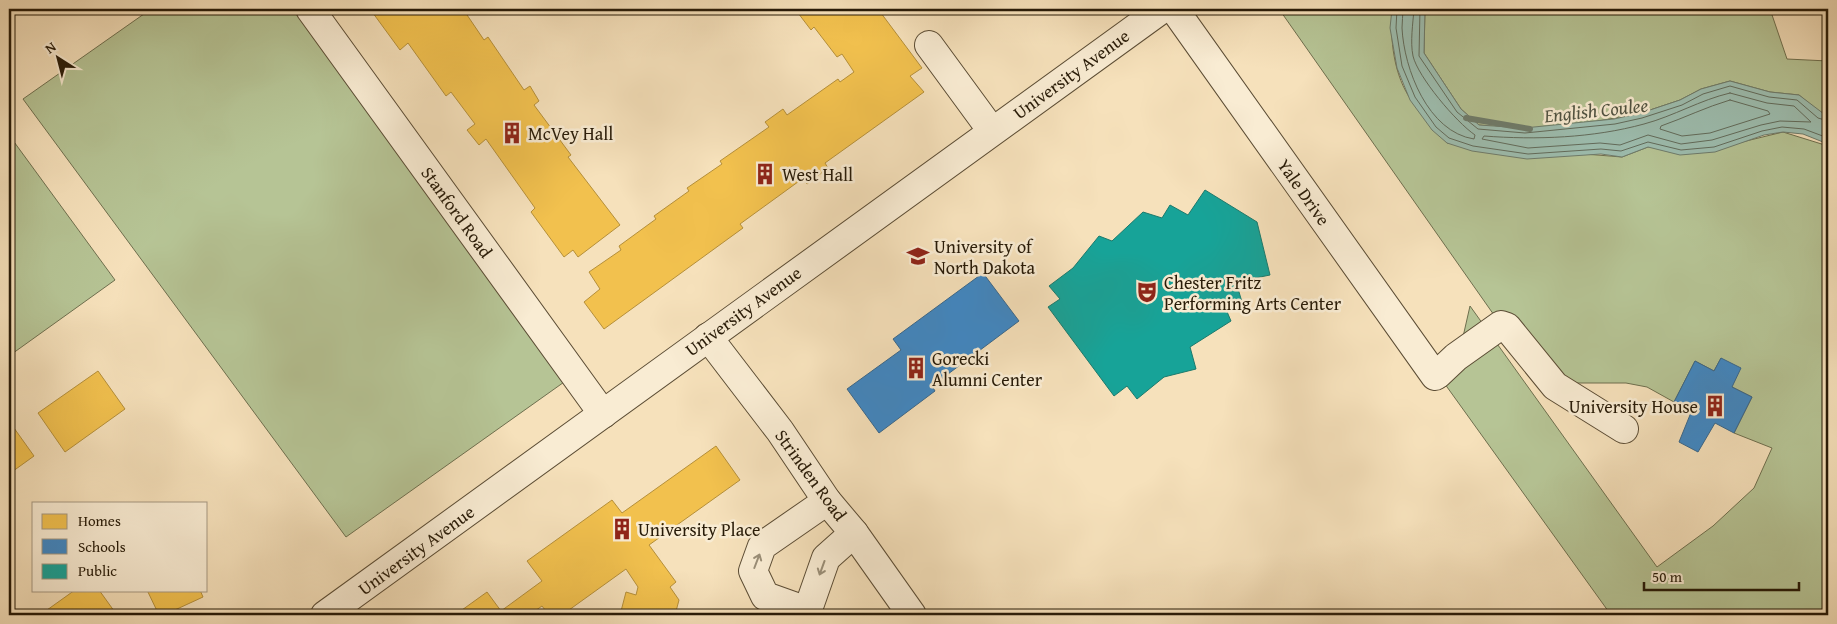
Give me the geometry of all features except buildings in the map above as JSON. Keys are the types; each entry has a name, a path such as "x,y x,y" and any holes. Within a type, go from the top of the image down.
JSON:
{"street":[{"name":"Stanford Road","path":"310,9 603,414"},
{"name":"University Avenue","path":"326,615 992,130 1162,9"},
{"name":"Yale Drive","path":"1174,9 1436,375 1456,357 1501,325 1507,328 1555,386 1624,429"},
{"path":"929,45 992,130"},
{"name":"Strinden Road","path":"708,337 780,431 827,501 854,533 912,615"},
{"path":"827,501 812,514 785,528 762,546 753,571 765,596 806,613 826,558 854,533"}],"green space":[{"path":"151,9 310,9 574,375 346,537 23,99"},
{"path":"1279,9 1393,9 1394,57 1401,81 1416,107 1447,143 1622,157 1648,147 1742,142 1783,132 1828,146 1828,615 1611,615 1442,380 1460,350 1470,306 1657,567 1713,526 1754,488 1772,448 1734,433 1752,397 1732,387 1721,358 1714,371 1695,361 1674,402 1647,387 1626,383 1561,383 1501,325"},
{"path":"1425,9 1770,9 1787,59 1828,61 1828,115 1821,113 1799,95 1770,92 1730,81 1701,89 1680,100 1641,113 1545,131 1479,125 1461,109 1424,53"},
{"path":"9,135 115,280 9,356"}],"water":[{"path":"1392,9 1425,9 1424,53 1461,109 1479,125 1524,128 1614,119 1641,113 1680,100 1701,89 1730,81 1770,92 1799,95 1828,117 1828,144 1803,134 1783,132 1764,135 1715,152 1680,155 1648,147 1622,157 1601,154 1527,159 1472,151 1447,143 1432,130 1410,100 1397,68 1390,28"}],"waterway":[{"name":"English Coulee","path":"1466,118 1530,129"}],"place":[{"name":"McVey Hall","path":"512,133"},
{"name":"West Hall","path":"765,174"},
{"name":"University of North Dakota","path":"918,256"},
{"name":"Chester Fritz Performing Arts Center","path":"1147,292"},
{"name":"Gorecki Alumni Center","path":"916,368"},
{"name":"University House","path":"1715,406"},
{"name":"University Place","path":"622,529"}]}
